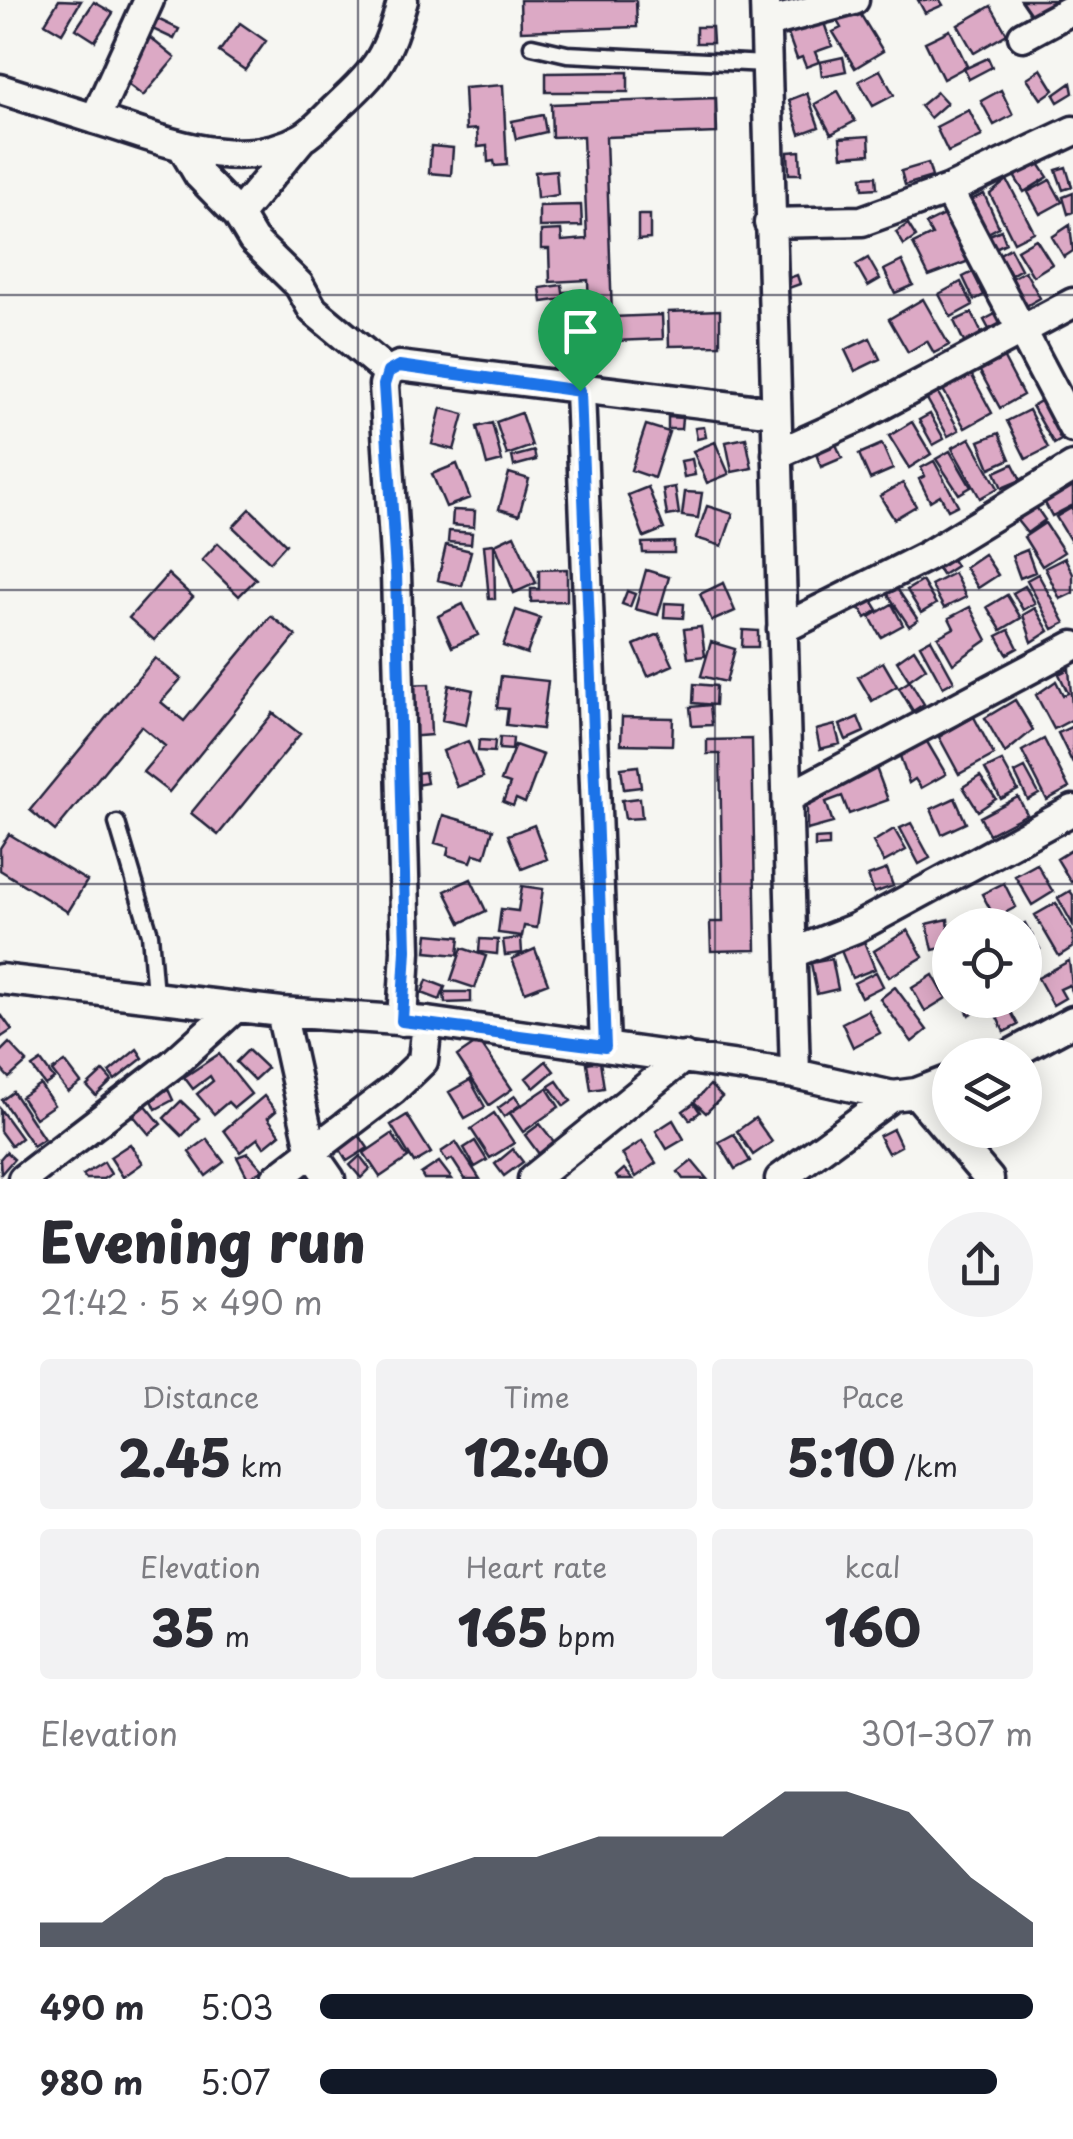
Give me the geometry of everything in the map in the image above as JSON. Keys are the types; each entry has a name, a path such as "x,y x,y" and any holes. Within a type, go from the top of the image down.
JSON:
{"street":[{"path":"94,120 150,0"},
{"path":"238,215 302,138 386,58 404,0"},
{"path":"795,1074 766,11 854,0"},
{"path":"1023,36 1073,9"},
{"path":"0,89 184,148 223,153 257,151 302,138"},
{"path":"769,223 862,221 948,190 1073,130"},
{"path":"184,148 199,176 238,215 253,240 298,284 313,310 388,372"},
{"path":"948,190 1025,330 1073,428"},
{"path":"777,454 860,417 1073,303"},
{"path":"276,1179 424,1061 406,950 396,572 384,385 388,372 399,366 775,412"},
{"path":"580,391 605,1047"},
{"path":"782,629 927,556 1073,467"},
{"path":"789,797 1073,646"},
{"path":"792,952 856,928 1073,810"},
{"path":"0,1005 14,981 155,994 281,1012 415,1022 795,1074 904,1094 988,1179"},
{"path":"23,1179 173,1064 236,1007"},
{"path":"281,1012 312,1153 330,1179"},
{"path":"1042,1038 1073,1022"},
{"path":"534,1179 684,1056"},
{"path":"780,1179 904,1094 932,1085"}],"lane":[{"path":"532,46 567,54 766,64"},
{"path":"117,822 150,934 155,994"}],"building":[{"path":"59,0 81,1 62,33 45,23"},
{"path":"520,0 636,0 637,27 521,31"},
{"path":"918,0 940,0 943,5 925,13"},
{"path":"1021,0 1067,0 1034,19"},
{"path":"94,2 113,13 95,41 76,29"},
{"path":"991,6 1007,34 974,53 958,25"},
{"path":"856,7 883,51 855,68 833,32 841,28 836,19"},
{"path":"821,14 832,46 815,52 819,62 806,67 802,57 797,59 785,26"},
{"path":"151,16 179,29 174,39 146,26"},
{"path":"240,23 266,41 245,70 219,52"},
{"path":"696,27 712,27 713,43 696,43"},
{"path":"950,30 967,66 943,79 925,42"},
{"path":"143,32 175,58 143,96 111,71"},
{"path":"843,57 846,71 822,76 820,62"},
{"path":"988,58 992,67 969,79 964,69"},
{"path":"1041,69 1054,90 1041,99 1027,78"},
{"path":"880,70 894,95 873,106 859,81"},
{"path":"628,72 628,92 546,92 546,73"},
{"path":"1071,83 1073,93 1058,102 1054,95"},
{"path":"503,85 507,165 495,166 494,161 488,162 487,146 478,147 477,129 466,130 464,88"},
{"path":"1001,90 1013,115 994,125 981,101"},
{"path":"838,91 855,121 831,134 815,104"},
{"path":"937,92 947,103 930,118 920,106"},
{"path":"807,93 819,127 800,134 789,100"},
{"path":"716,98 717,133 606,137 612,317 662,315 663,339 590,342 588,280 550,282 549,249 541,249 541,231 561,230 562,241 587,239 583,136 552,137 551,104"},
{"path":"969,110 982,136 948,152 936,127"},
{"path":"543,115 546,132 516,139 512,121"},
{"path":"869,136 870,154 842,156 840,138"},
{"path":"431,146 453,148 451,175 429,173"},
{"path":"800,151 801,174 789,174 788,152"},
{"path":"1034,156 1048,177 1024,192 1011,171"},
{"path":"928,163 932,177 905,185 901,171"},
{"path":"1066,167 1072,187 1063,190 1056,170"},
{"path":"556,170 558,195 537,198 535,172"},
{"path":"876,176 877,188 863,189 862,177"},
{"path":"1007,180 1034,232 1014,242 990,194"},
{"path":"1050,180 1062,202 1040,214 1028,192"},
{"path":"1073,193 1073,212 1068,214 1063,197"},
{"path":"984,194 999,227 982,236 966,202"},
{"path":"581,205 582,226 539,227 539,206"},
{"path":"946,214 969,261 929,276 913,244 932,235 926,224"},
{"path":"638,215 650,215 650,239 638,240"},
{"path":"908,224 916,237 904,245 896,232"},
{"path":"1070,225 1073,251 1064,257 1052,237"},
{"path":"1001,230 1006,243 991,250 985,237"},
{"path":"1036,239 1052,264 1033,276 1017,250"},
{"path":"1010,248 1021,269 1009,276 998,255"},
{"path":"868,258 880,279 868,286 856,265"},
{"path":"902,261 913,285 895,293 884,270"},
{"path":"1025,271 1040,298 1026,306 1010,279"},
{"path":"973,272 984,295 974,300 963,277"},
{"path":"797,275 800,284 789,288 786,279"},
{"path":"961,282 973,305 951,317 939,294"},
{"path":"562,285 564,299 542,302 540,288"},
{"path":"586,291 586,324 566,325 565,292"},
{"path":"923,299 949,345 934,353 927,341 908,352 889,319"},
{"path":"720,310 720,345 669,346 668,312"},
{"path":"999,312 1006,324 991,333 984,320"},
{"path":"972,313 983,336 965,344 954,321"},
{"path":"870,338 880,359 855,371 845,350"},
{"path":"1000,351 1023,395 1000,408 976,364"},
{"path":"970,372 992,413 965,428 942,388"},
{"path":"938,393 959,430 948,436 927,399"},
{"path":"1044,399 1066,437 1054,444 1032,406"},
{"path":"441,408 464,414 454,450 432,444"},
{"path":"1029,410 1048,448 1026,459 1007,421"},
{"path":"521,413 532,446 507,455 496,422"},
{"path":"930,414 944,439 933,445 919,420"},
{"path":"668,417 682,418 681,429 668,429"},
{"path":"912,422 931,454 909,468 889,436"},
{"path":"492,423 502,461 487,465 477,427"},
{"path":"646,425 669,432 654,478 631,470"},
{"path":"704,427 706,437 697,439 695,428"},
{"path":"999,433 1010,459 990,468 979,441"},
{"path":"832,435 842,458 821,467 812,443"},
{"path":"746,438 752,468 732,472 726,442"},
{"path":"970,438 998,488 980,498 952,448"},
{"path":"715,442 729,474 707,483 693,451"},
{"path":"882,444 893,469 870,479 859,454"},
{"path":"534,451 536,460 514,466 512,457"},
{"path":"950,451 971,487 959,494 936,459"},
{"path":"692,459 695,475 684,477 681,461"},
{"path":"934,461 958,505 948,510 940,495 930,501 919,479 925,476 921,468"},
{"path":"457,464 470,498 446,507 432,474"},
{"path":"1013,464 1021,480 1002,488 995,472"},
{"path":"509,473 529,479 519,515 499,509"},
{"path":"903,483 916,506 894,519 880,496"},
{"path":"1073,484 1073,505 1052,516 1043,499"},
{"path":"648,487 664,529 644,537 628,495"},
{"path":"675,487 679,514 667,516 663,489"},
{"path":"685,492 702,493 698,518 682,516"},
{"path":"1034,504 1045,520 1027,533 1015,518"},
{"path":"707,506 733,514 722,546 696,538"},
{"path":"1073,507 1073,538 1070,540 1056,517"},
{"path":"250,509 286,544 270,562 233,527"},
{"path":"453,510 475,511 474,527 452,525"},
{"path":"1045,523 1064,552 1042,566 1024,537"},
{"path":"449,531 472,533 471,544 448,542"},
{"path":"514,535 536,583 514,593 495,544"},
{"path":"674,542 674,553 643,553 642,543"},
{"path":"218,543 256,579 239,596 202,560"},
{"path":"494,544 495,599 489,599 484,545"},
{"path":"446,545 471,551 462,586 438,580"},
{"path":"1027,550 1035,572 1020,578 1012,556"},
{"path":"947,551 956,566 942,575 932,560"},
{"path":"984,554 998,575 978,588 965,567"},
{"path":"1065,558 1073,574 1073,593 1060,599 1045,568"},
{"path":"567,569 567,601 531,602 531,589 539,589 539,570"},
{"path":"646,570 669,577 658,615 635,609"},
{"path":"954,573 966,597 944,608 931,585"},
{"path":"168,574 193,597 154,640 129,618"},
{"path":"1038,574 1065,623 1053,629 1027,580"},
{"path":"922,581 936,604 921,613 907,590"},
{"path":"723,583 735,611 712,621 700,594"},
{"path":"894,584 918,620 909,626 885,590"},
{"path":"1025,586 1035,603 1023,610 1013,593"},
{"path":"627,591 635,594 630,607 622,604"},
{"path":"868,594 878,610 866,618 856,601"},
{"path":"1007,595 1021,618 1001,630 987,607"},
{"path":"665,603 684,604 683,618 664,617"},
{"path":"463,604 478,635 452,647 438,616"},
{"path":"892,604 903,625 881,637 870,617"},
{"path":"970,607 987,640 953,664 938,637 954,628 949,618"},
{"path":"1035,608 1049,631 1032,642 1023,615"},
{"path":"516,610 540,618 527,654 503,646"},
{"path":"271,616 296,636 169,792 143,772 165,746 141,726 55,831 30,810 155,658 181,679 161,702 184,721"},
{"path":"701,627 705,656 688,658 684,629"},
{"path":"743,630 758,631 758,647 742,647"},
{"path":"1009,630 1018,648 1007,654 997,636"},
{"path":"659,634 673,665 648,676 634,645"},
{"path":"931,639 954,681 943,687 920,645"},
{"path":"711,642 735,649 726,682 701,676"},
{"path":"914,649 926,668 909,680 897,661"},
{"path":"883,662 897,686 872,701 858,677"},
{"path":"1069,669 1073,719 1054,729 1036,695 1056,681 1063,695 1068,693 1059,674"},
{"path":"501,676 548,681 542,729 506,725 508,709 497,708"},
{"path":"910,681 924,704 913,711 899,688"},
{"path":"429,684 431,735 407,737 404,685"},
{"path":"694,684 716,686 715,705 693,703"},
{"path":"449,685 473,690 466,725 442,720"},
{"path":"1015,700 1033,730 1005,753 985,718"},
{"path":"710,705 712,725 692,726 690,707"},
{"path":"273,713 300,734 218,835 191,813"},
{"path":"622,717 673,718 672,745 621,744"},
{"path":"858,717 864,732 846,740 840,725"},
{"path":"974,717 994,755 959,774 939,737"},
{"path":"835,725 840,744 820,749 816,730"},
{"path":"1073,726 1073,764 1058,733"},
{"path":"923,735 946,774 921,788 915,779 909,783 898,750"},
{"path":"500,737 513,738 512,750 499,749"},
{"path":"752,739 756,950 711,951 710,922 723,922 720,754 707,754 707,740"},
{"path":"1044,739 1069,788 1047,800 1022,751"},
{"path":"479,740 495,741 494,752 478,751"},
{"path":"468,741 483,777 457,787 443,751"},
{"path":"515,745 543,755 525,803 516,799 513,806 503,802 510,784 501,781"},
{"path":"1002,761 1018,790 1001,799 985,769"},
{"path":"875,765 888,800 849,814 842,796 826,802 833,823 807,830 807,798"},
{"path":"638,766 641,787 624,789 621,768"},
{"path":"1025,768 1039,794 1028,800 1015,773"},
{"path":"425,772 427,783 410,786 408,774"},
{"path":"980,776 996,799 978,811 963,787"},
{"path":"1018,797 1027,814 989,834 980,817"},
{"path":"640,798 642,818 625,819 622,800"},
{"path":"955,798 966,823 942,834 931,809"},
{"path":"443,815 493,829 485,857 474,854 471,862 447,855 449,847 435,843"},
{"path":"911,823 930,858 919,864 900,828"},
{"path":"534,825 547,859 522,869 508,835"},
{"path":"894,829 906,850 884,862 873,842"},
{"path":"9,834 87,881 68,912 0,870 0,848"},
{"path":"829,838 829,846 815,847 815,839"},
{"path":"1073,849 1073,881 1071,882 1057,859"},
{"path":"1037,864 1053,892 1032,905 1015,876"},
{"path":"887,869 893,886 874,893 868,876"},
{"path":"471,879 486,911 461,923 445,891"},
{"path":"1004,883 1016,907 990,908 982,894"},
{"path":"522,886 543,889 537,928 524,926 522,936 498,933 501,909 518,911"},
{"path":"1070,891 1073,895 1073,925 1058,898"},
{"path":"1056,903 1073,933 1073,947 1059,956 1042,927 1042,911"},
{"path":"908,930 923,957 889,977 874,951"},
{"path":"428,934 460,937 458,955 426,952"},
{"path":"521,938 522,953 505,955 503,940"},
{"path":"480,939 498,940 497,954 479,952"},
{"path":"863,939 875,969 852,978 840,948"},
{"path":"462,948 486,956 475,988 451,980"},
{"path":"535,949 548,983 525,992 512,959"},
{"path":"832,959 838,989 817,994 811,963"},
{"path":"1069,961 1073,993 1069,985 1060,989 1065,998 1053,1005 1042,985 1042,976"},
{"path":"876,972 883,986 861,997 854,983"},
{"path":"932,976 932,1007 925,1011 912,988"},
{"path":"427,980 445,987 440,1000 422,993"},
{"path":"895,987 927,1030 912,1042 880,999"},
{"path":"444,992 471,992 471,1002 445,1003"},
{"path":"868,1010 880,1033 853,1047 842,1023"},
{"path":"0,1018 12,1030 0,1038"},
{"path":"997,1018 1014,1018 1018,1025 1004,1032"},
{"path":"479,1041 512,1089 489,1105 457,1056"},
{"path":"9,1043 27,1062 9,1078 0,1068 0,1052"},
{"path":"137,1049 143,1058 115,1080 109,1072"},
{"path":"248,1050 267,1068 254,1080 236,1062"},
{"path":"219,1054 251,1094 234,1108 228,1102 214,1114 197,1094 213,1081 210,1076 193,1089 184,1077"},
{"path":"41,1061 54,1079 45,1085 32,1067"},
{"path":"546,1061 554,1071 534,1088 526,1078"},
{"path":"600,1061 604,1088 591,1090 587,1063"},
{"path":"65,1062 81,1083 68,1092 52,1071"},
{"path":"103,1071 112,1081 96,1096 87,1086"},
{"path":"470,1080 485,1107 465,1118 449,1092"},
{"path":"557,1081 571,1101 564,1106 549,1086"},
{"path":"40,1084 54,1105 35,1118 21,1097"},
{"path":"710,1085 722,1097 706,1113 694,1102"},
{"path":"167,1087 173,1100 156,1109 150,1096"},
{"path":"547,1088 559,1107 523,1132 510,1113"},
{"path":"13,1092 44,1139 33,1146 2,1100"},
{"path":"264,1096 276,1111 268,1118 280,1134 264,1147 258,1138 240,1152 224,1130"},
{"path":"515,1096 521,1104 504,1117 498,1108"},
{"path":"181,1101 199,1118 182,1136 164,1118"},
{"path":"144,1103 161,1124 149,1134 132,1114"},
{"path":"694,1103 700,1112 690,1120 683,1111"},
{"path":"0,1109 21,1138 11,1146 0,1131"},
{"path":"494,1113 514,1143 490,1158 471,1129"},
{"path":"407,1115 431,1153 414,1163 391,1125"},
{"path":"755,1118 772,1142 753,1155 737,1131"},
{"path":"673,1120 684,1139 667,1149 656,1131"},
{"path":"540,1124 555,1143 539,1154 525,1135"},
{"path":"893,1129 901,1146 888,1153 879,1136"},
{"path":"392,1134 408,1158 380,1177 364,1153"},
{"path":"734,1134 750,1161 735,1169 719,1142"},
{"path":"359,1135 368,1148 347,1161 339,1148"},
{"path":"207,1139 224,1162 206,1176 189,1152"},
{"path":"475,1141 487,1160 475,1167 464,1148"},
{"path":"642,1141 656,1163 636,1177 622,1154"},
{"path":"456,1142 480,1179 465,1179 452,1159 447,1162 441,1152"},
{"path":"130,1144 143,1163 123,1177 110,1157"},
{"path":"513,1149 523,1162 504,1176 495,1164"},
{"path":"6,1152 14,1159 1,1174 0,1159"},
{"path":"248,1153 263,1170 248,1178 237,1157"},
{"path":"360,1156 370,1169 361,1178 350,1165"},
{"path":"692,1161 707,1179 683,1179 678,1172"},
{"path":"104,1162 111,1174 103,1179 86,1179 83,1175"},
{"path":"439,1162 452,1179 424,1179 421,1174"},
{"path":"624,1169 633,1179 618,1179 616,1176"}],"route":[{"path":"399,366 580,391 595,700 605,1047 402,1021 406,950 396,572 384,385 388,372 399,366"}]}
